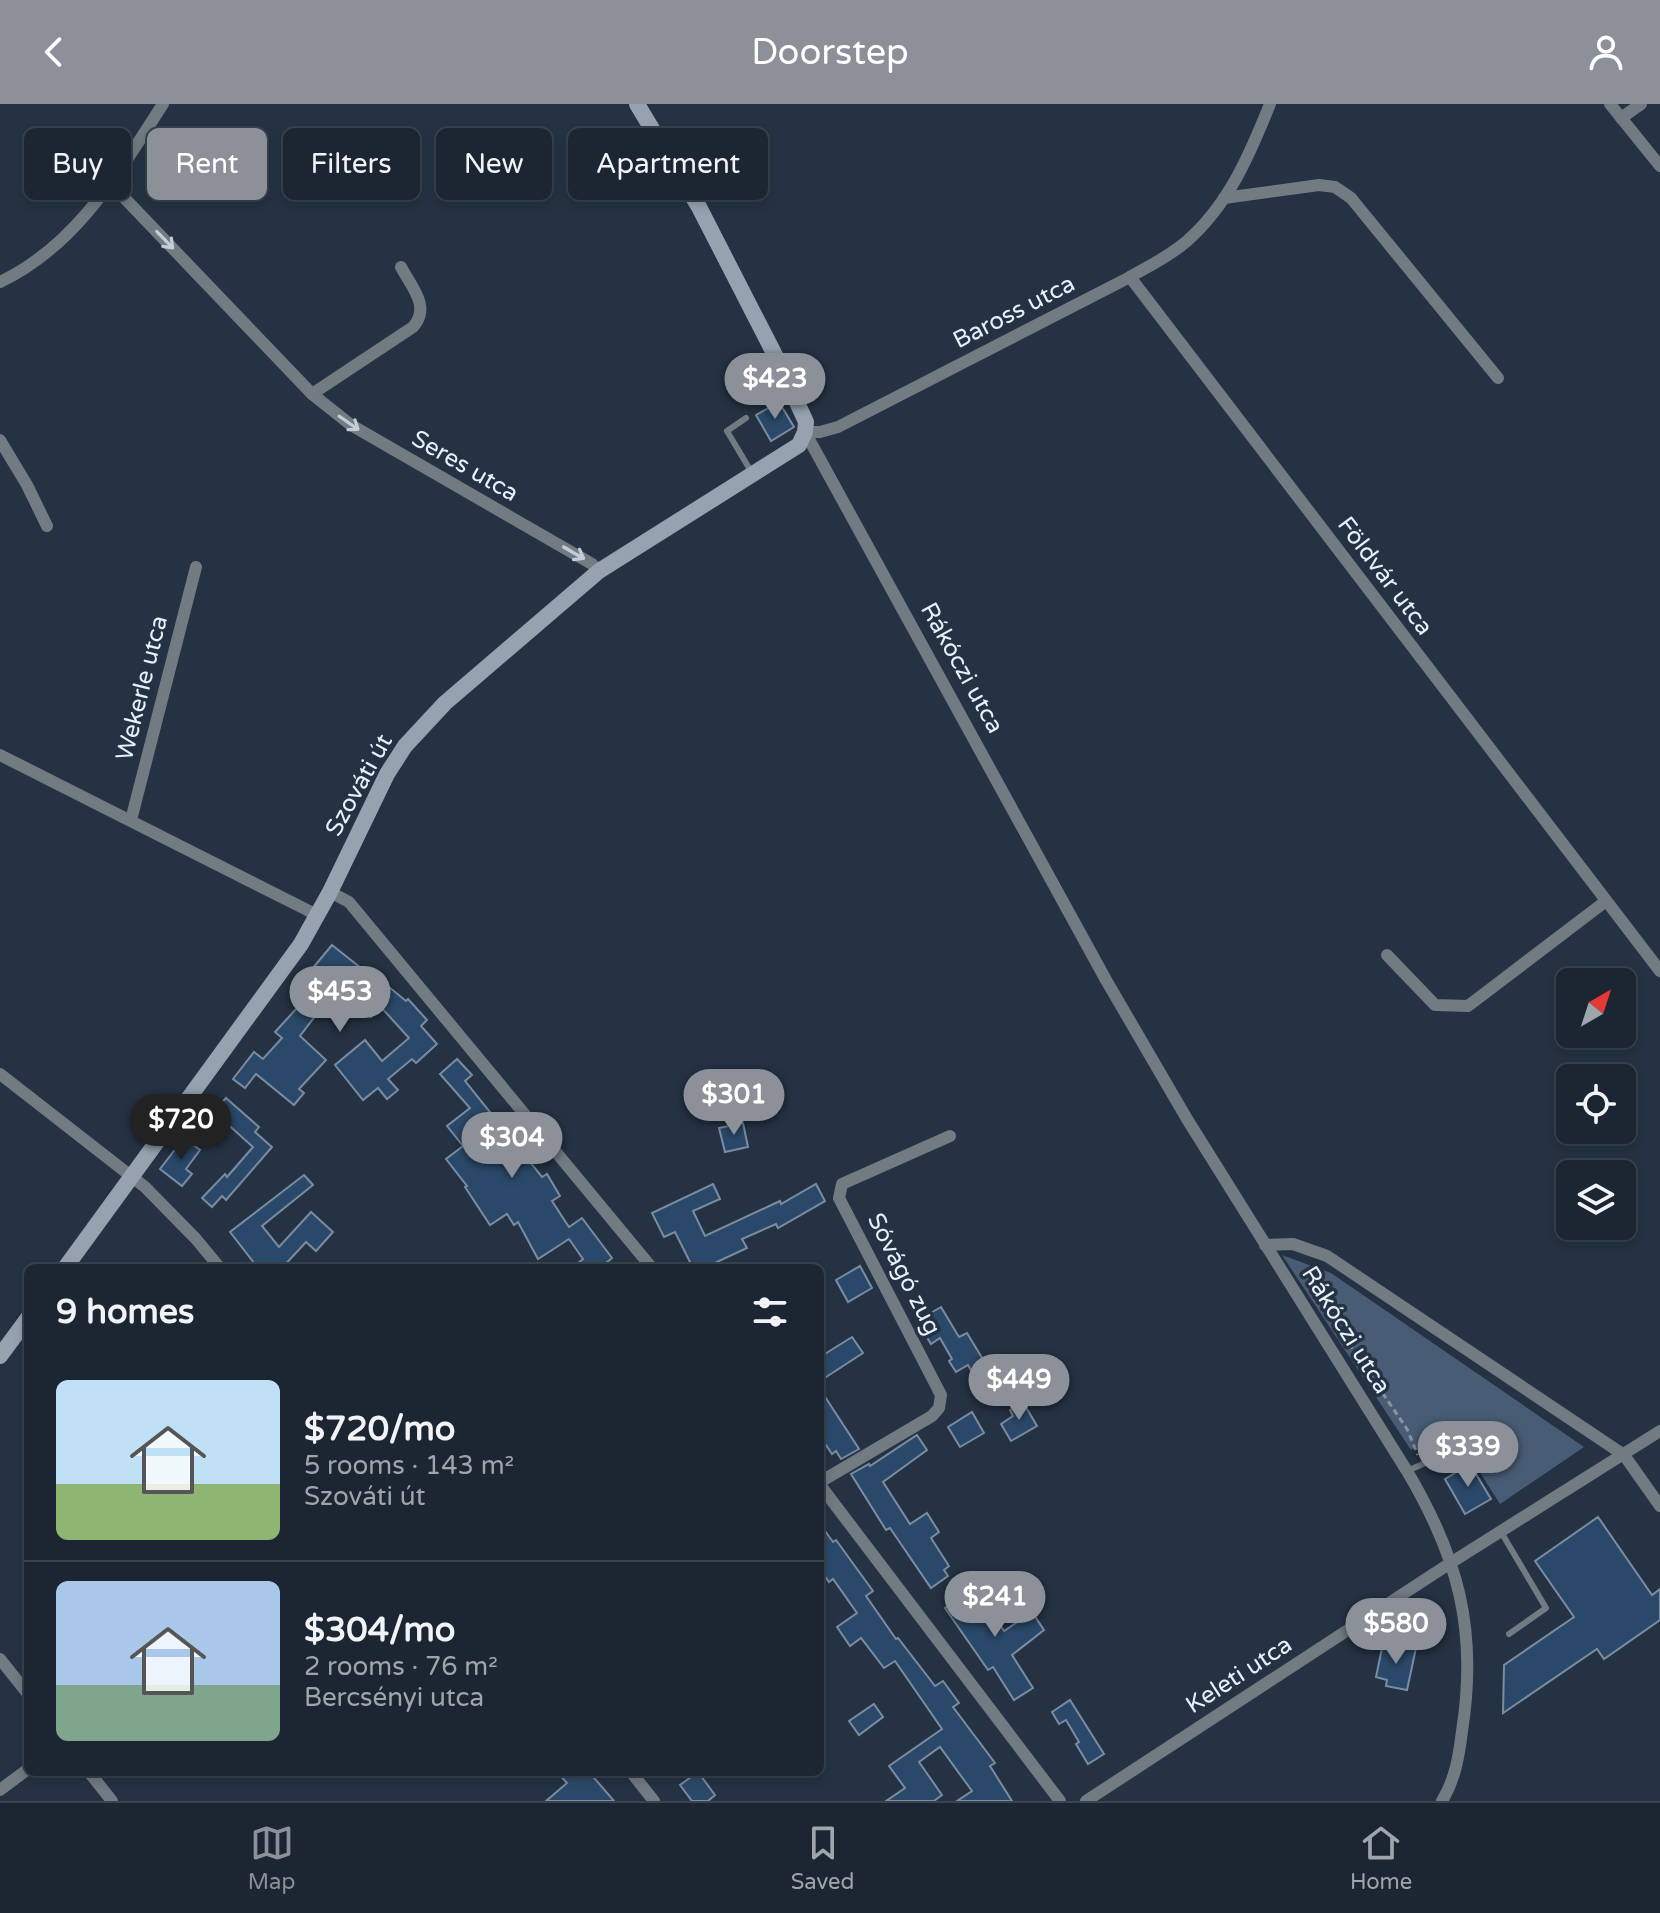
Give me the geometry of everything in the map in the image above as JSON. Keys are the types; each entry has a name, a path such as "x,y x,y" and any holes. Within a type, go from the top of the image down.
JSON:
{"main road":[{"name":"Rákóczi utca","path":"637,104 699,207 747,300 806,422 805,432"},
{"name":"Szováti út","path":"68,1264 287,965 330,892 368,811 405,746 483,668 599,571 799,445 805,432"},
{"path":"0,1356 24,1323"}],"street":[{"path":"131,153 163,104"},
{"name":"Baross utca","path":"805,432 838,427 1130,277 1186,242 1224,198 1247,160 1270,104"},
{"path":"1610,104 1660,166"},
{"path":"1621,118 1641,104"},
{"path":"1224,198 1319,185 1341,190 1498,378"},
{"path":"0,282 33,265 51,250 96,200"},
{"name":"Seres utca","path":"126,200 312,394 351,425 592,564 599,571"},
{"path":"312,394 413,327 421,318 422,309 401,267"},
{"name":"Földvár utca","path":"1130,277 1660,971"},
{"name":"Rákóczi utca","path":"805,432 1106,980 1187,1119 1430,1511 1452,1562 1465,1629 1468,1690 1453,1784 1442,1801"},
{"path":"0,440 47,526"},
{"name":"Wekerle utca","path":"131,820 196,567"},
{"path":"0,755 317,915"},
{"path":"330,892 349,902 649,1264"},
{"path":"1387,955 1435,1005 1468,1006 1606,901"},
{"path":"0,1074 132,1176 196,1239 217,1264"},
{"name":"Sóvágó zug","path":"824,1482 932,1416 939,1408 941,1395 839,1198 842,1184 950,1136"},
{"name":"Rákóczi utca","path":"1265,1245 1293,1244 1327,1256 1624,1455 1660,1506"},
{"name":"Keleti utca","path":"1086,1801 1452,1562 1660,1431"},
{"path":"824,1489 1060,1801"},
{"path":"0,1659 24,1689"},
{"path":"0,1790 24,1772"},
{"path":"92,1776 112,1801"},
{"path":"634,1776 654,1801"}],"lane":[{"path":"746,418 727,431 752,473"},
{"path":"1407,1471 1441,1456"},
{"path":"1501,1532 1546,1608 1509,1634"}],"path":[{"path":"1314,1293 1407,1429 1418,1455"}],"shaded area":[{"path":"1282,1255 1331,1273 1584,1447 1500,1504 1451,1427 1411,1450"}],"building":[{"path":"779,402 794,427 771,441 756,415"},
{"path":"332,945 376,980 378,978 406,1001 408,999 427,1020 421,1026 437,1044 416,1063 412,1059 388,1079 398,1090 387,1099 378,1088 363,1100 335,1065 365,1040 382,1061 409,1038 380,1006 371,1017 336,989 300,1036 326,1060 299,1089 304,1093 294,1105 256,1074 245,1088 233,1079 254,1052 263,1059 282,1038 275,1032 298,1007 294,1004 317,974 312,969"},
{"path":"457,1059 472,1075 465,1081 542,1177 547,1174 560,1196 552,1201 569,1227 582,1218 612,1258 605,1264 577,1264 583,1259 569,1239 538,1259 518,1222 514,1225 507,1214 490,1225 467,1186 446,1159 463,1146 447,1126 470,1108 440,1074"},
{"path":"226,1098 259,1127 255,1132 272,1147 226,1200 222,1196 212,1207 202,1198 225,1174 227,1177 253,1147 214,1112"},
{"path":"743,1123 748,1147 725,1152 719,1128"},
{"path":"184,1138 200,1150 186,1169 192,1174 182,1186 160,1169"},
{"path":"304,1175 313,1185 262,1226 279,1247 311,1212 333,1232 316,1251 306,1242 286,1264 255,1264 230,1232"},
{"path":"713,1184 720,1199 693,1211 705,1236 780,1201 781,1204 816,1184 825,1201 778,1228 776,1224 742,1239 747,1248 713,1264 691,1264 675,1232 664,1237 652,1213"},
{"path":"860,1266 872,1288 848,1302 836,1280"},
{"path":"941,1307 959,1337 967,1333 987,1366 1005,1355 1015,1372 983,1392 968,1365 956,1372 940,1338 931,1344 917,1321"},
{"path":"852,1337 863,1353 824,1378 824,1354"},
{"path":"824,1395 859,1449 841,1459 836,1451 832,1454 824,1442"},
{"path":"1023,1402 1037,1426 1011,1441 1001,1424 1013,1416 1010,1410"},
{"path":"972,1412 984,1433 960,1447 948,1427"},
{"path":"917,1435 927,1450 883,1482 910,1524 927,1513 939,1532 931,1538 949,1566 944,1570 948,1576 931,1588 890,1528 886,1530 851,1474 870,1466"},
{"path":"1470,1464 1491,1499 1465,1514 1445,1479"},
{"path":"1598,1517 1652,1595 1660,1589 1660,1620 1604,1659 1597,1649 1503,1713 1504,1665 1574,1617 1535,1561"},
{"path":"824,1530 833,1542 836,1540 873,1591 866,1596 896,1639 935,1686 943,1681 959,1703 953,1707 995,1763 990,1766 1012,1801 957,1801 972,1791 940,1747 919,1762 942,1795 934,1801 886,1801 905,1788 889,1766 942,1729 895,1661 884,1668 861,1638 850,1646 837,1627 857,1613 833,1579 829,1582 824,1575"},
{"path":"976,1587 1004,1631 1032,1612 1044,1630 1012,1655 1033,1688 1014,1700 993,1667 988,1670 945,1608"},
{"path":"1394,1644 1416,1648 1407,1690 1386,1686 1387,1680 1376,1677 1382,1648 1393,1650"},
{"path":"1070,1700 1104,1754 1088,1764 1066,1720 1059,1724 1052,1712"},
{"path":"874,1704 883,1717 859,1735 849,1721"},
{"path":"561,1776 592,1776 614,1801 546,1801 567,1783"},
{"path":"692,1776 701,1776 715,1795 708,1801 692,1801 680,1785"}]}
